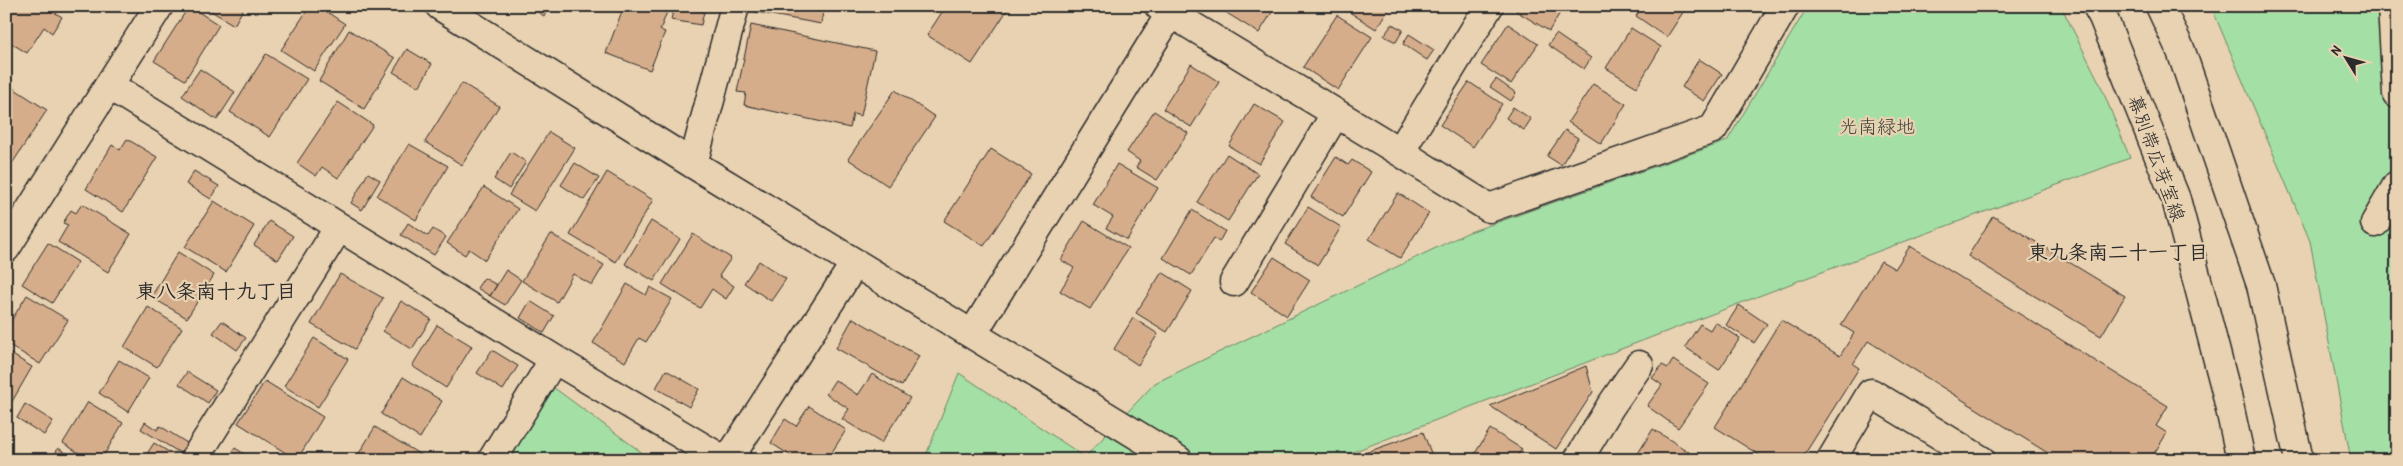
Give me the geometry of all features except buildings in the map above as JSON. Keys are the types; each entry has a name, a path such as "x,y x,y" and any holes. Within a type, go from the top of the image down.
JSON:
{"street":[{"path":"7,245 110,86 159,6"},
{"path":"440,6 693,164 973,333 1178,460"},
{"path":"693,164 735,6"},
{"path":"1400,152 1489,6"},
{"path":"973,333 1168,9 1489,208 1713,129 1785,6"},
{"name":"幕別帯広芽室線","path":"2097,6 2176,199 2227,395 2241,460"},
{"path":"2160,6 2181,51 2262,285 2299,460"},
{"path":"2392,6 2397,94"},
{"path":"110,86 554,359 726,460 856,264"},
{"path":"1234,282 1336,113"},
{"path":"2374,223 2397,185"},
{"path":"194,460 339,227"},
{"path":"492,460 554,359"},
{"path":"1578,460 1610,407 1639,365"},
{"path":"1830,460 1871,393 1981,460"}],"green space":[{"name":"光南緑地","path":"1808,6 2061,6 2100,84 2130,158 1798,281 1332,460 924,460 959,373 1085,457 1155,383 1467,233 1727,141"},
{"path":"2211,6 2397,6 2397,460 2351,460 2310,241"},
{"path":"553,387 652,460 508,460"}],"district":[{"name":"東九条南二十一丁目","path":"2118,251"},
{"name":"東八条南十九丁目","path":"216,290"}]}
